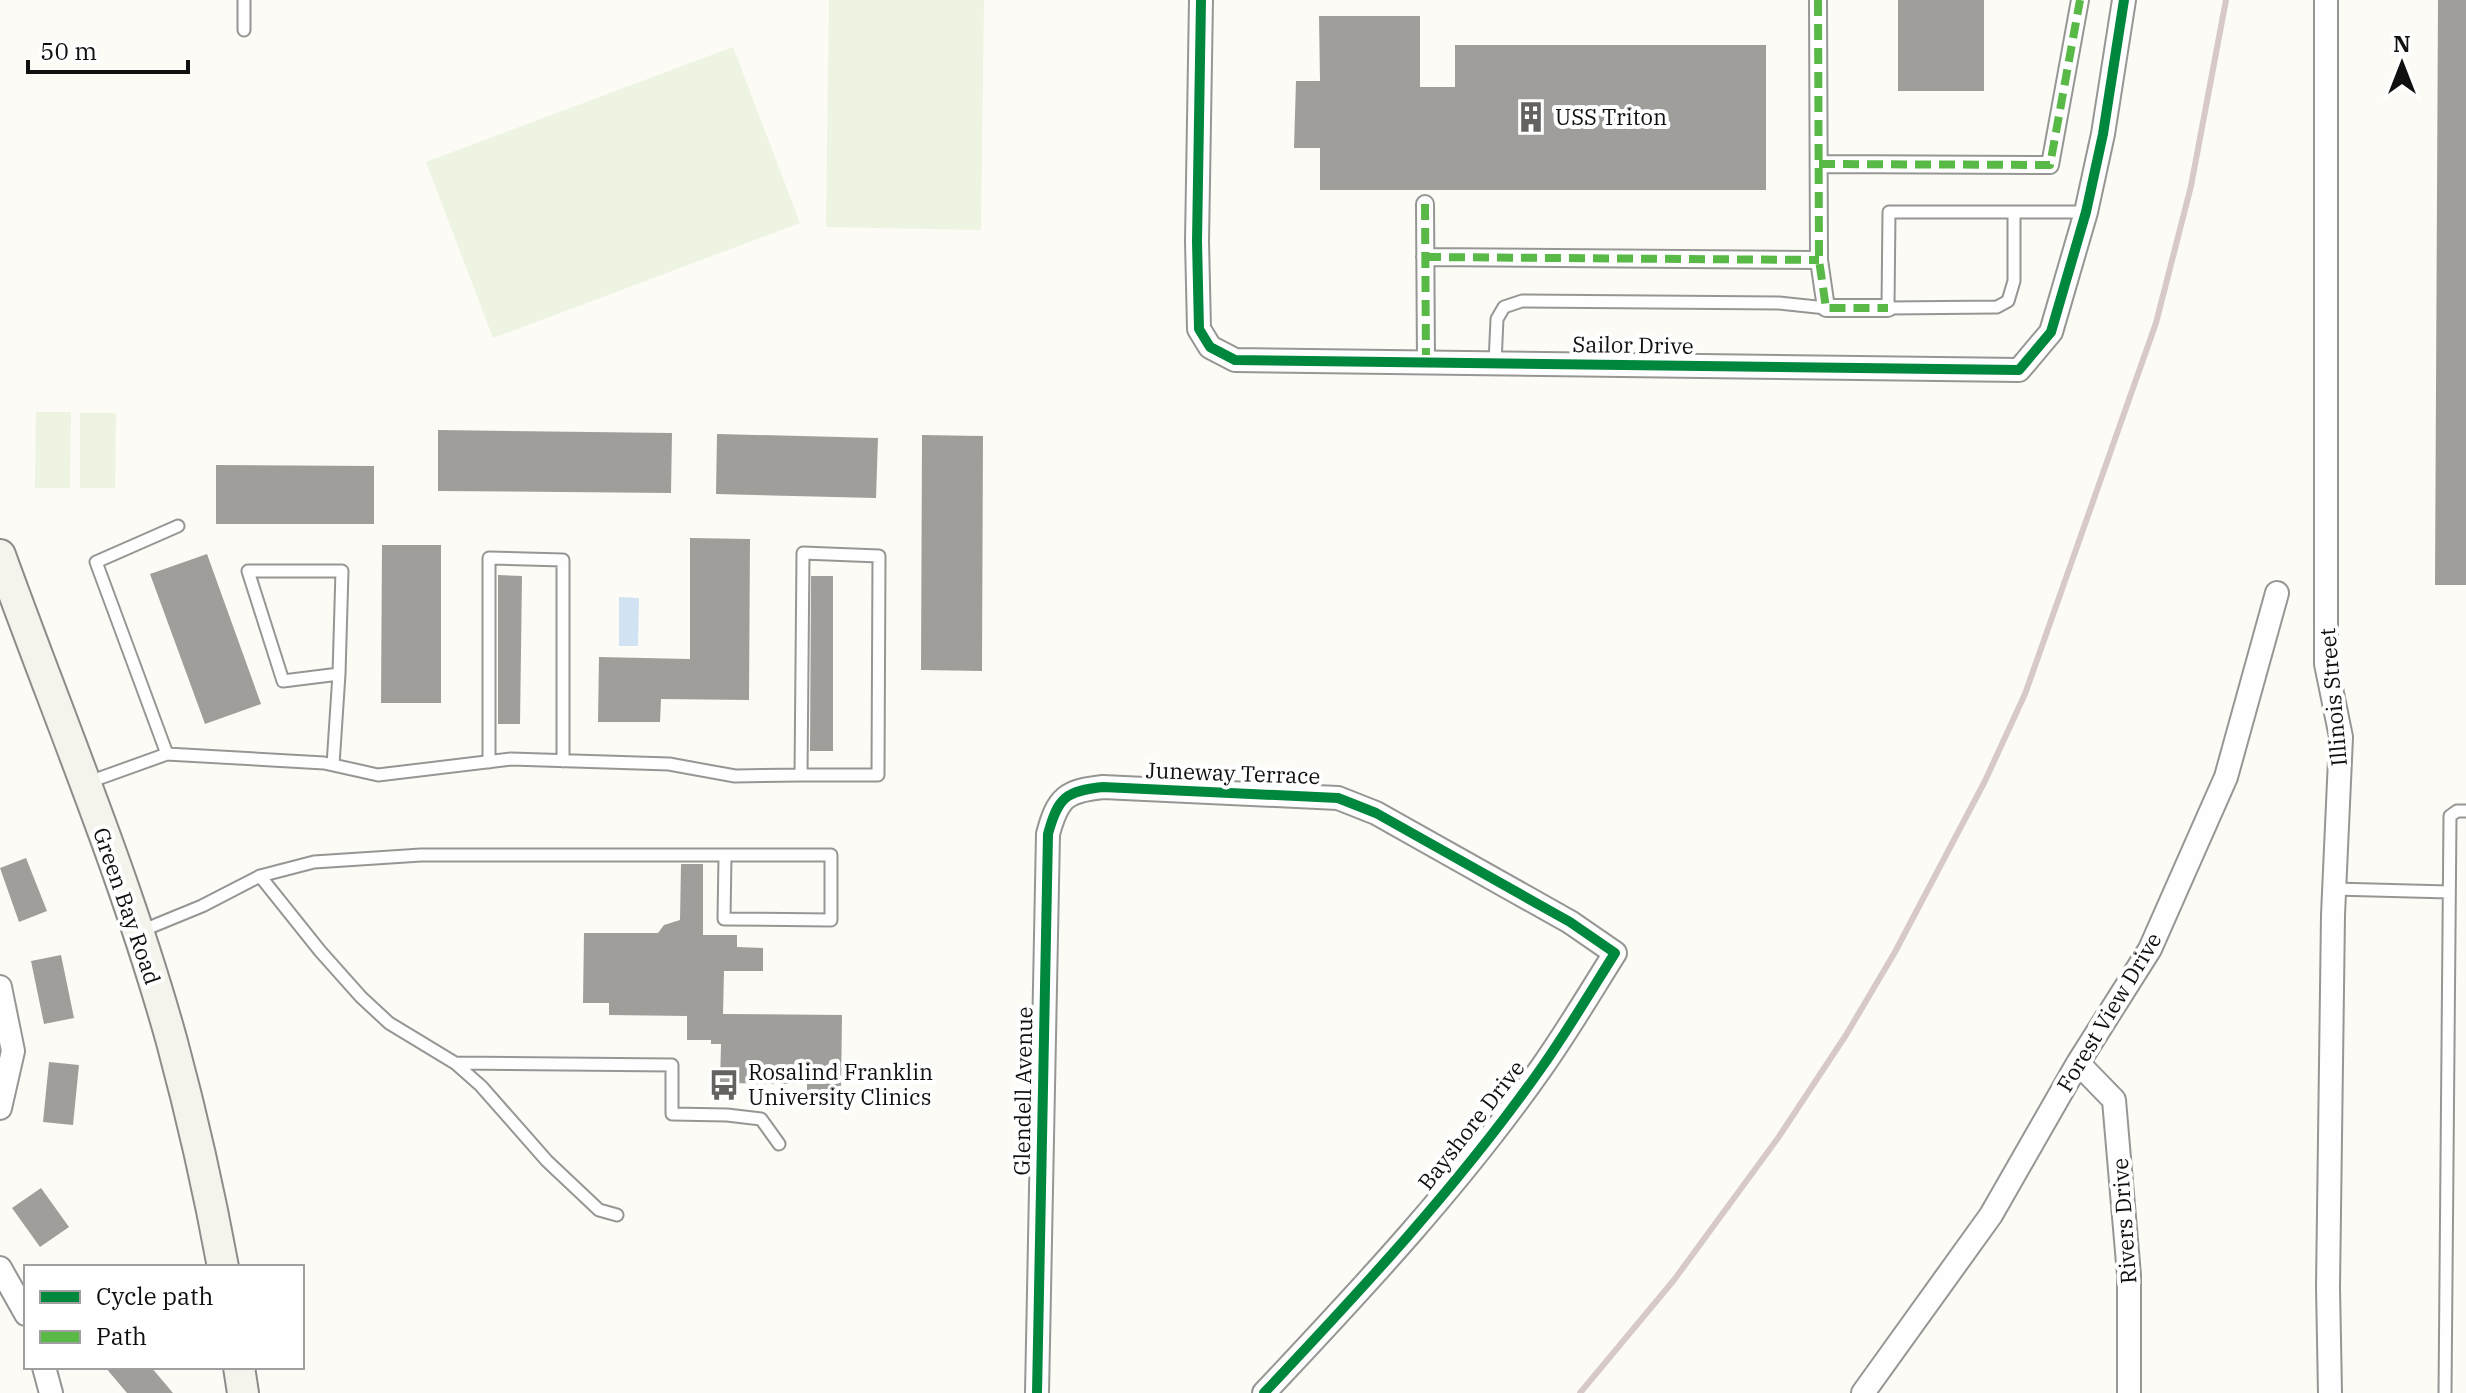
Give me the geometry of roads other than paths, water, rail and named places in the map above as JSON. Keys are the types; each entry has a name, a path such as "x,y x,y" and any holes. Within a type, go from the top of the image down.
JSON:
{"main road":[{"name":"Green Bay Road","path":"0,555 138,932 195,1131 223,1265"},
{"path":"239,1369 243,1393"}],"street":[{"name":"Sailor Drive","path":"1201,0 1197,241 1199,329 1210,347 1235,360 2019,370 2051,332 2086,212 2103,134 2124,0"},
{"path":"1818,0 1819,260 1826,308 1888,308"},
{"path":"1819,164 2050,165 2080,0"},
{"name":"Illinois Street","path":"2326,0 2326,664 2341,737 2334,889 2328,1287 2330,1393"},
{"path":"1425,204 1426,362"},
{"path":"1425,257 1819,260"},
{"name":"Forest View Drive","path":"1863,1393 1991,1215 2078,1063 2150,949 2226,777 2277,593"},
{"name":"Juneway Terrace","path":"1068,796 1077,790 1103,787 1338,798 1376,813 1518,893"},
{"name":"Glendell Avenue","path":"1037,1393 1048,834 1056,808 1068,796"},
{"name":"Bayshore Drive","path":"1264,1393 1374,1277 1449,1186 1542,1067 1615,953 1570,922 1518,893"},
{"path":"0,987 13,1051 0,1108"},
{"name":"Rivers Drive","path":"2078,1063 2114,1100 2129,1275 2129,1393"},
{"path":"0,1268 24,1310"},
{"path":"45,1369 51,1393"}],"lane":[{"path":"244,0 244,30"},
{"path":"2014,212 2014,281 2008,301 1997,307 1888,308 1889,212 2014,212 2086,212"},
{"path":"1495,363 1497,319 1504,307 1522,301 1779,303 1826,308"},
{"path":"167,754 96,562 178,526"},
{"path":"84,783 167,754 333,765 378,775 511,759 669,764 735,776 878,775 879,556 803,553 801,775"},
{"path":"489,762 489,558 563,560 563,761"},
{"path":"333,765 339,674 342,571 248,571 283,681 339,674"},
{"path":"2445,1393 2450,816 2457,811 2466,811"},
{"path":"138,932 202,906 260,876 314,862 421,855 831,855 831,920 724,919 725,856"},
{"path":"260,876 361,997 389,1023 455,1063 481,1086 557,1171 599,1210 617,1215"},
{"path":"2334,889 2449,892"},
{"path":"455,1063 672,1065 672,1114 761,1119 779,1144"}],"water":[{"path":"619,597 639,598 638,646 619,646"}],"railway":[{"path":"1580,1393 1674,1280 1778,1138 1846,1035 1895,952 1985,781 2025,694 2156,323 2191,186 2226,0"}],"place":[{"name":"USS Triton","path":"1531,117"},
{"name":"Rosalind Franklin University Clinics","path":"724,1085"}]}
